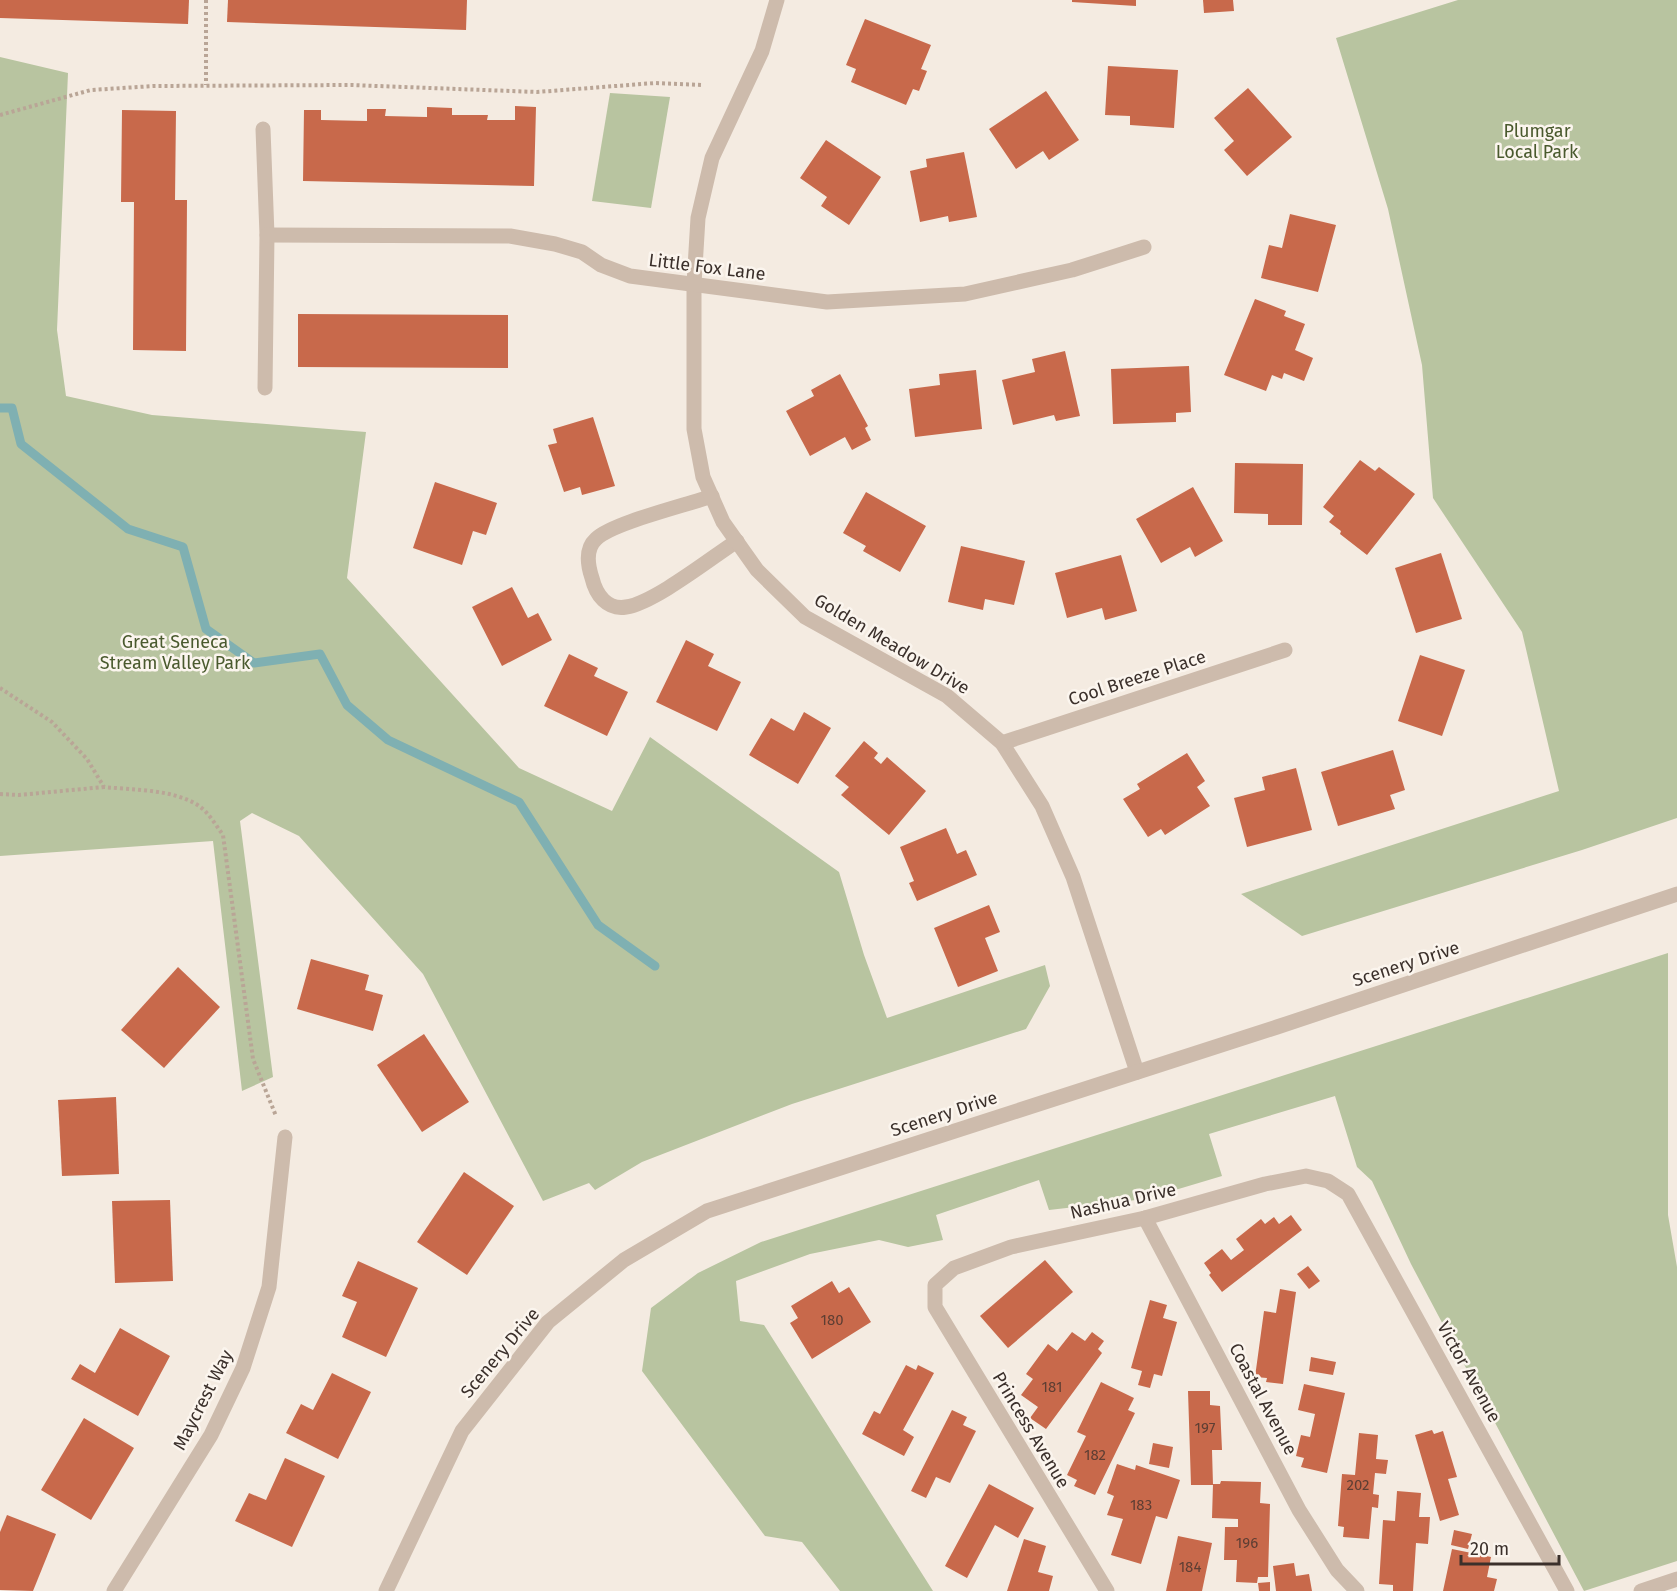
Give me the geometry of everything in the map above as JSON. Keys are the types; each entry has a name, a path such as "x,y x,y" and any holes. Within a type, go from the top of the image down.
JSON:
{"street":[{"name":"Golden Meadow Drive","path":"777,0 762,51 712,158 698,218 694,284 694,429 703,477 723,522 736,542 757,570 806,616 947,696 1002,743 1042,806 1073,877 1137,1072"},
{"path":"262,129 267,236 265,388"},
{"name":"Little Fox Lane","path":"267,236 510,236 555,244 582,252 601,265 630,276 827,302 965,294 1072,270 1144,248"},
{"path":"712,496 615,528 596,539 590,549 588,567 594,588 601,599 611,606 626,608 654,596 736,542"},
{"name":"Cool Breeze Place","path":"1002,743 1285,650"},
{"name":"Scenery Drive","path":"386,1591 462,1431 548,1322 624,1260 707,1211 1677,894"},
{"name":"Maycrest Way","path":"114,1591 211,1435 243,1368 269,1287 285,1137"},
{"name":"Nashua Drive","path":"935,1285 954,1268 1011,1247 1145,1218 1265,1184 1306,1176 1328,1181"},
{"name":"Victor Avenue","path":"1328,1181 1348,1194 1567,1591"},
{"name":"Coastal Avenue","path":"1145,1218 1299,1510 1337,1570 1357,1591"},
{"name":"Princess Avenue","path":"935,1285 935,1307 1107,1591"},
{"path":"1641,1591 1677,1579"}],"path":[{"path":"206,0 206,85"},
{"path":"0,115 91,90 206,85 351,85 537,92 655,83 703,85"},
{"path":"0,688 52,722 87,759 104,787"},
{"path":"0,794 19,795 104,787 176,796 196,804 212,818 223,835 253,1059 285,1137"}],"green space":[{"name":"Plumgar Local Park","path":"1458,0 1677,0 1677,818 1582,850 1302,936 1241,894 1559,791 1522,632 1433,498 1422,365 1388,209 1336,38"},
{"name":"Great Seneca Stream Valley Park","path":"0,57 68,73 57,330 66,396 152,415 366,432 347,578 519,768 612,811 650,737 839,872 864,955 887,1018 1045,965 1050,986 1026,1029 792,1104 642,1162 595,1190 589,1183 543,1201 423,974 299,836 252,813 240,821 273,1077 242,1091 213,841 0,856"},
{"path":"610,93 670,97 651,208 592,201"},
{"path":"1668,953 1668,1215 1677,1267 1677,1561 1584,1591 1411,1264 1372,1181 1357,1167 1335,1096 1209,1134 1222,1176 1145,1199 1049,1210 1039,1180 936,1215 943,1240 908,1247 879,1240 810,1254 736,1281 740,1321 764,1325 933,1591 840,1591 802,1542 765,1536 642,1371 651,1308 698,1273 761,1242"}],"building":[{"path":"0,0 189,0 188,24 0,18"},
{"path":"228,0 467,0 466,30 227,22"},
{"path":"1072,0 1136,0 1136,6 1072,2"},
{"path":"1203,0 1233,0 1234,11 1204,13"},
{"path":"865,19 931,45 921,69 927,71 919,91 913,89 906,105 851,82 856,69 846,65"},
{"path":"1108,66 1178,70 1174,128 1130,125 1130,116 1105,115"},
{"path":"1248,88 1292,137 1247,176 1224,150 1234,141 1214,118"},
{"path":"1046,91 1079,140 1049,160 1043,151 1016,169 989,129"},
{"path":"515,106 536,107 534,186 303,181 304,110 321,110 321,120 367,121 367,109 386,109 385,116 427,117 427,107 452,108 452,115 488,115 487,120 515,120"},
{"path":"122,110 176,111 175,200 187,200 186,351 133,350 134,202 121,202"},
{"path":"826,140 881,177 849,225 821,206 827,197 800,178"},
{"path":"964,152 977,217 949,222 948,216 920,222 910,171 927,167 926,159"},
{"path":"1290,214 1336,225 1318,292 1261,278 1269,245 1282,248"},
{"path":"1255,299 1286,311 1284,316 1305,324 1295,350 1313,358 1304,381 1284,373 1282,379 1272,375 1266,391 1224,375"},
{"path":"298,314 508,315 508,368 298,367"},
{"path":"1065,351 1080,416 1056,421 1054,415 1013,425 1002,380 1035,372 1032,359"},
{"path":"1189,366 1191,412 1176,413 1176,422 1113,424 1111,369"},
{"path":"976,370 982,429 915,437 909,389 940,385 939,374"},
{"path":"840,374 868,426 865,428 871,440 852,450 845,437 810,456 786,411 814,396 811,390"},
{"path":"593,417 615,486 582,495 580,487 564,492 548,445 557,443 553,429"},
{"path":"1360,460 1375,471 1379,467 1415,494 1367,555 1340,534 1341,531 1329,522 1334,516 1323,507"},
{"path":"1235,463 1303,464 1302,525 1268,525 1268,514 1234,513"},
{"path":"435,482 497,503 486,535 473,531 462,565 413,548"},
{"path":"1193,487 1223,541 1195,557 1190,547 1161,563 1136,519"},
{"path":"866,492 926,526 900,572 863,551 866,546 843,533"},
{"path":"961,546 1025,561 1014,605 985,599 983,610 948,602"},
{"path":"1441,553 1462,619 1416,633 1395,568"},
{"path":"1121,555 1137,611 1105,620 1102,608 1067,618 1055,573"},
{"path":"512,587 528,618 538,613 552,640 502,666 472,607"},
{"path":"686,640 714,654 708,666 741,682 717,731 656,702"},
{"path":"569,654 598,668 594,676 628,692 607,736 544,706"},
{"path":"1420,655 1465,670 1442,736 1398,721"},
{"path":"804,712 831,728 798,784 749,755 771,718 794,731"},
{"path":"864,741 878,753 874,758 881,764 887,757 926,791 889,835 841,795 849,787 835,776"},
{"path":"1393,750 1405,790 1390,795 1395,809 1338,826 1321,772"},
{"path":"1187,753 1205,781 1197,787 1210,806 1165,835 1161,829 1148,837 1123,799 1140,789 1137,784"},
{"path":"1296,768 1312,830 1247,847 1234,798 1265,790 1262,777"},
{"path":"946,828 957,854 966,850 977,875 917,901 909,883 914,881 900,847"},
{"path":"989,905 1000,932 985,938 998,971 958,987 934,928"},
{"path":"311,959 369,975 365,990 383,995 373,1031 297,1009"},
{"path":"178,967 220,1007 164,1068 121,1030"},
{"path":"424,1034 469,1102 422,1132 377,1065"},
{"path":"116,1097 119,1174 62,1176 58,1100"},
{"path":"464,1172 514,1206 467,1275 417,1242"},
{"path":"170,1200 173,1281 115,1283 112,1201"},
{"path":"1291,1215 1302,1230 1222,1292 1209,1275 1211,1273 1204,1263 1222,1249 1231,1260 1244,1250 1236,1239 1261,1219 1265,1224 1274,1217 1279,1224"},
{"path":"1045,1260 1073,1292 1008,1348 980,1316"},
{"path":"358,1261 418,1288 386,1357 342,1337 357,1302 342,1296"},
{"path":"1308,1266 1320,1281 1309,1289 1297,1274"},
{"path":"832,1281 839,1293 849,1287 871,1322 812,1359 790,1323 798,1318 791,1306"},
{"path":"1280,1289 1296,1292 1283,1384 1266,1382 1267,1378 1255,1377 1264,1311 1276,1313"},
{"path":"1150,1300 1167,1305 1163,1318 1177,1322 1162,1376 1154,1374 1150,1388 1138,1385 1142,1371 1131,1368"},
{"path":"120,1328 170,1356 138,1416 71,1379 80,1364 95,1373"},
{"path":"1072,1332 1085,1341 1092,1332 1104,1341 1098,1349 1102,1353 1046,1429 1030,1418 1038,1407 1021,1395 1033,1379 1026,1374 1048,1344 1057,1351"},
{"path":"1311,1357 1336,1362 1333,1375 1309,1371"},
{"path":"906,1365 916,1370 918,1365 934,1373 903,1430 914,1437 904,1456 862,1434 874,1411 880,1414"},
{"path":"332,1373 371,1392 338,1459 286,1433 301,1404 313,1410"},
{"path":"1101,1382 1134,1398 1128,1410 1135,1413 1095,1495 1074,1486 1077,1480 1067,1475 1086,1436 1077,1432"},
{"path":"1304,1384 1345,1393 1327,1473 1301,1467 1304,1458 1296,1456 1301,1435 1310,1437 1315,1414 1298,1410"},
{"path":"1188,1391 1210,1391 1210,1405 1220,1406 1222,1450 1212,1450 1213,1485 1191,1485"},
{"path":"952,1410 967,1417 963,1425 976,1431 950,1483 936,1477 926,1498 911,1491"},
{"path":"84,1418 134,1448 91,1520 41,1490"},
{"path":"1432,1430 1434,1434 1443,1431 1457,1477 1448,1479 1459,1515 1440,1521 1415,1435"},
{"path":"1359,1433 1378,1435 1376,1459 1388,1460 1386,1474 1375,1473 1373,1494 1379,1495 1378,1508 1372,1507 1369,1539 1343,1537 1344,1527 1338,1526 1342,1474 1355,1475"},
{"path":"1153,1443 1173,1447 1169,1468 1149,1464"},
{"path":"285,1458 325,1476 292,1547 235,1521 249,1493 266,1500"},
{"path":"1117,1464 1135,1470 1136,1465 1180,1480 1167,1519 1156,1516 1141,1564 1111,1555 1123,1519 1107,1515 1114,1496 1107,1493"},
{"path":"1221,1481 1261,1482 1260,1503 1270,1504 1268,1577 1258,1577 1257,1583 1236,1582 1237,1560 1224,1560 1225,1527 1238,1527 1238,1519 1212,1518 1213,1484 1220,1484"},
{"path":"989,1484 1034,1508 1018,1538 995,1525 967,1578 945,1566"},
{"path":"1397,1491 1421,1493 1419,1517 1430,1517 1428,1544 1416,1543 1413,1591 1393,1591 1393,1585 1379,1584 1383,1520 1395,1521"},
{"path":"7,1515 56,1534 33,1591 0,1590 0,1532"},
{"path":"1454,1530 1472,1534 1468,1549 1451,1545"},
{"path":"1178,1536 1212,1543 1202,1591 1166,1591"},
{"path":"1024,1539 1046,1546 1038,1572 1053,1576 1049,1591 1007,1591"},
{"path":"1452,1549 1491,1557 1487,1577 1497,1579 1494,1591 1443,1591"},
{"path":"1294,1563 1296,1576 1309,1574 1312,1591 1276,1591 1273,1566"},
{"path":"1270,1582 1270,1591 1259,1591 1258,1583"}],"waterway":[{"path":"0,408 12,408 21,444 128,529 183,547 206,629 254,663 320,654 347,705 388,740 519,802 598,925 655,966"}]}
